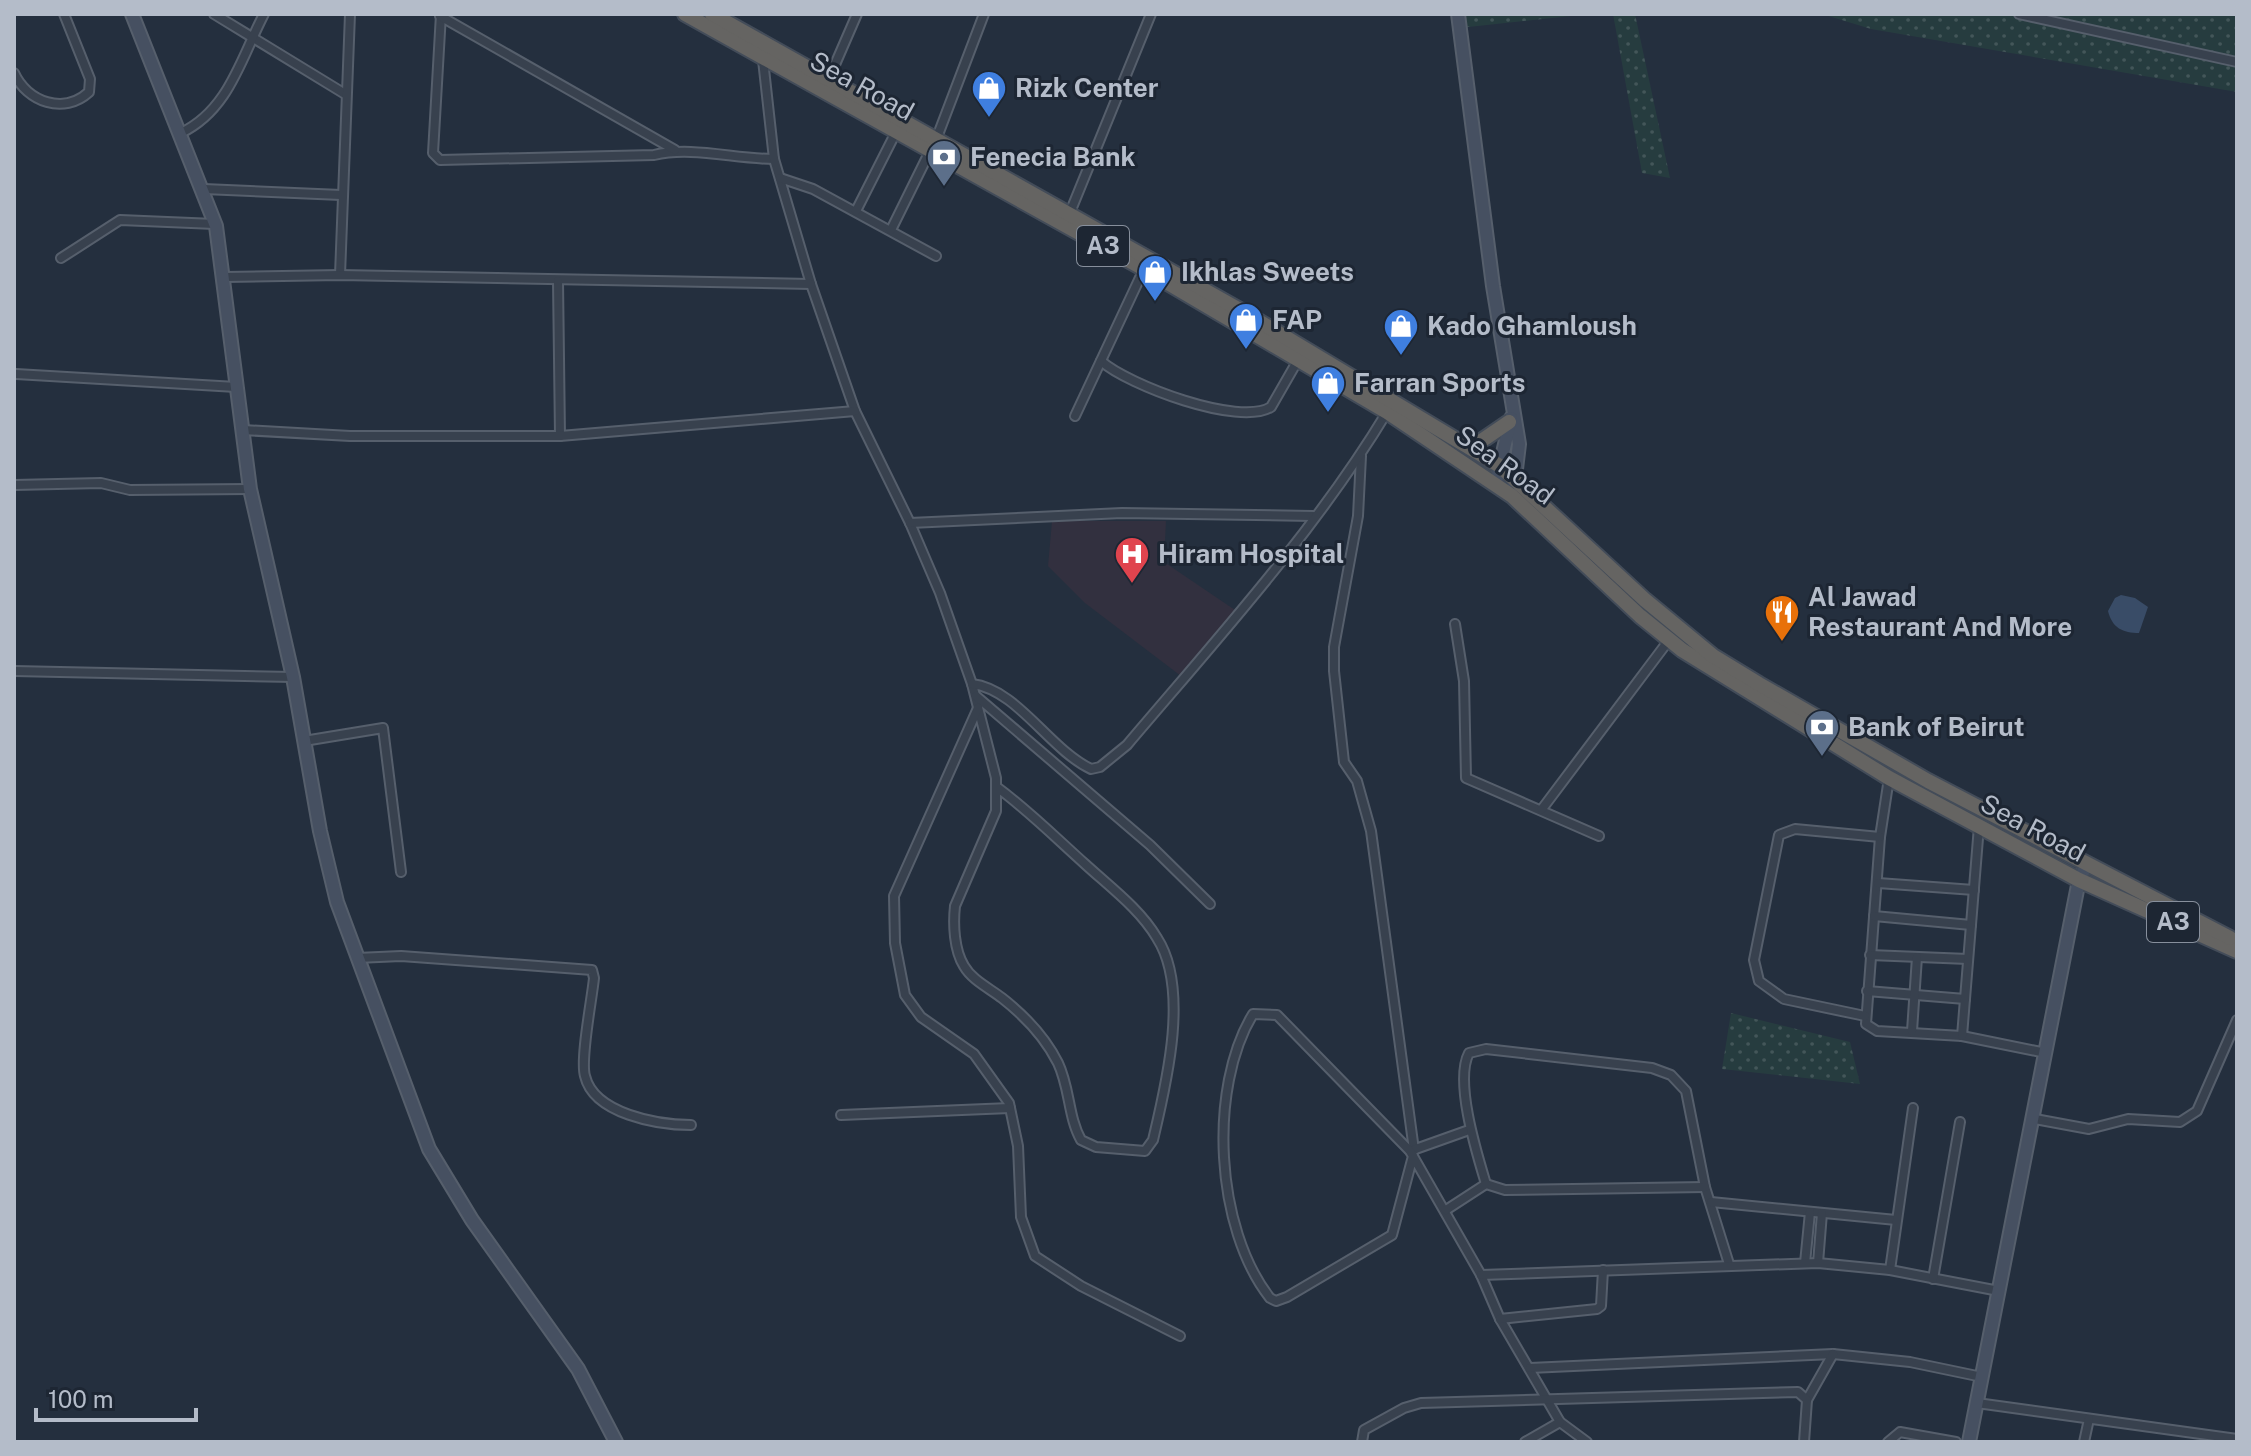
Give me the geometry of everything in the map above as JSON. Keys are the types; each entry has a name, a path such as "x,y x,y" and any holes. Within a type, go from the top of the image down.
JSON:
{"highway":[{"name":"Sea Road","path":"685,14 763,60 826,85 1387,412 1496,483 1669,640 1747,692 1889,778 2079,880 2237,951"},
{"name":"Sea Road","path":"712,14 896,132 933,146 1069,215 1240,310 1500,466 1645,600 1713,656 1928,781 2237,941"},
{"path":"1471,448 1510,418"}],"main road":[{"path":"132,14 204,189 215,224 225,277 250,489 293,677 327,864 357,958 429,1149 472,1220 578,1369 616,1442"},
{"path":"1458,14 1510,418 1519,444 1512,496"},
{"path":"1496,483 1510,418"},
{"path":"1969,1442 2035,1119 2079,880 2087,864"}],"street":[{"path":"14,73 25,92 48,104 63,103 89,92 90,79 64,14"},
{"path":"214,14 253,41 345,94"},
{"path":"181,133 212,112 253,41 264,14"},
{"path":"340,275 350,14"},
{"path":"826,85 857,14"},
{"path":"891,230 933,146 984,14"},
{"path":"1069,215 1151,14"},
{"path":"2019,14 2237,62"},
{"path":"675,150 440,15 433,153 437,158 654,155 675,150 774,159"},
{"path":"763,60 774,159 811,284 855,411 910,523 972,684 998,788 996,811 955,906 954,922 960,959 972,976 1028,1019 1040,1034 1068,1090 1081,1140 1096,1147 1145,1151 1153,1140 1170,1057 1170,973 1160,941 1127,902 1037,819 998,788"},
{"path":"856,211 896,132"},
{"path":"780,178 813,189 936,256"},
{"path":"204,189 341,195"},
{"path":"61,258 120,220 140,218 215,224"},
{"path":"1075,416 1144,269"},
{"path":"225,277 340,275 811,284"},
{"path":"558,281 560,436"},
{"path":"1101,361 1118,374 1194,405 1259,411 1271,407 1298,360"},
{"path":"16,374 236,387"},
{"path":"243,430 350,436 560,436 855,411"},
{"path":"972,684 995,688 1072,757 1091,769 1100,767 1127,745 1313,516 1361,456 1387,412"},
{"path":"1361,456 1358,516 1334,647 1334,671 1344,762 1357,781 1371,831 1412,1152 1392,1235 1299,1291 1281,1299 1270,1298 1241,1243 1222,1154 1228,1092 1240,1035 1253,1014 1277,1015 1412,1152 1481,1275 1500,1319 1552,1402 1560,1422 1587,1442"},
{"path":"14,485 101,483 130,490 250,489"},
{"path":"910,523 1122,513 1313,516"},
{"path":"1455,624 1464,681 1466,778 1599,836"},
{"path":"1542,809 1669,640"},
{"path":"14,671 293,677"},
{"path":"975,696 1150,845 1210,904"},
{"path":"978,707 894,896 895,943 902,986 910,1006 974,1054 999,1085 1010,1108 1018,1146 1021,1217 1035,1256 1093,1292 1180,1336"},
{"path":"304,741 383,728 401,872"},
{"path":"1889,778 1880,837 1865,1016 1870,1029 1962,1036 2046,1053"},
{"path":"1962,1036 1979,826"},
{"path":"1865,1016 1784,999 1755,976 1754,960 1779,835 1795,829 1880,837"},
{"path":"1878,883 1974,890"},
{"path":"1874,916 1971,925"},
{"path":"1870,955 1968,959"},
{"path":"357,958 401,956 592,970 594,978 584,1075 594,1092 611,1107 633,1115 691,1125"},
{"path":"1912,1031 1917,957"},
{"path":"1867,991 1965,999"},
{"path":"2035,1119 2089,1129 2128,1119 2171,1123 2186,1121 2197,1111 2237,1020"},
{"path":"1486,1184 1469,1130 1465,1068 1467,1057 1476,1050 1652,1068 1681,1082 1686,1091 1705,1187 1729,1264"},
{"path":"841,1115 1010,1108"},
{"path":"1890,1270 1913,1108"},
{"path":"1933,1279 1960,1122"},
{"path":"1412,1152 1469,1130"},
{"path":"1446,1210 1486,1184"},
{"path":"1486,1184 1505,1190 1705,1187"},
{"path":"1711,1202 1896,1220"},
{"path":"1805,1263 1810,1212"},
{"path":"1818,1263 1822,1213"},
{"path":"1481,1275 1818,1263 1890,1270 1999,1291"},
{"path":"1500,1319 1597,1309 1601,1306 1603,1270"},
{"path":"1530,1368 1833,1354 1910,1362 1982,1377"},
{"path":"1804,1442 1807,1400 1833,1354"},
{"path":"1362,1442 1364,1430 1412,1405 1798,1392 1807,1400"},
{"path":"1977,1403 2237,1439"},
{"path":"2084,1442 2089,1419"},
{"path":"1525,1442 1560,1422"},
{"path":"1888,1442 1900,1432 1956,1442"}],"shaded area":[{"name":"Hiram Hospital","path":"1052,521 1166,521 1164,562 1235,610 1181,676 1085,603 1048,566"}],"green space":[{"path":"1458,14 1590,14 1459,28"},
{"path":"1613,14 1635,14 1670,178 1642,173"},
{"path":"1822,14 2237,14 2237,92 1871,29"},
{"path":"1731,1013 1850,1042 1860,1084 1722,1069"}],"water":[{"path":"2121,595 2135,598 2148,607 2139,633 2128,632 2112,622 2108,611 2115,598"}],"place":[{"name":"Rizk Center","path":"989,119"},
{"name":"Fenecia Bank","path":"944,188"},
{"name":"Ikhlas Sweets","path":"1155,303"},
{"name":"FAP","path":"1246,351"},
{"name":"Kado Ghamloush","path":"1401,357"},
{"name":"Farran Sports","path":"1328,414"},
{"name":"Hiram Hospital","path":"1132,585"},
{"name":"Al Jawad Restaurant And More","path":"1782,643"},
{"name":"Bank of Beirut","path":"1822,758"}]}
